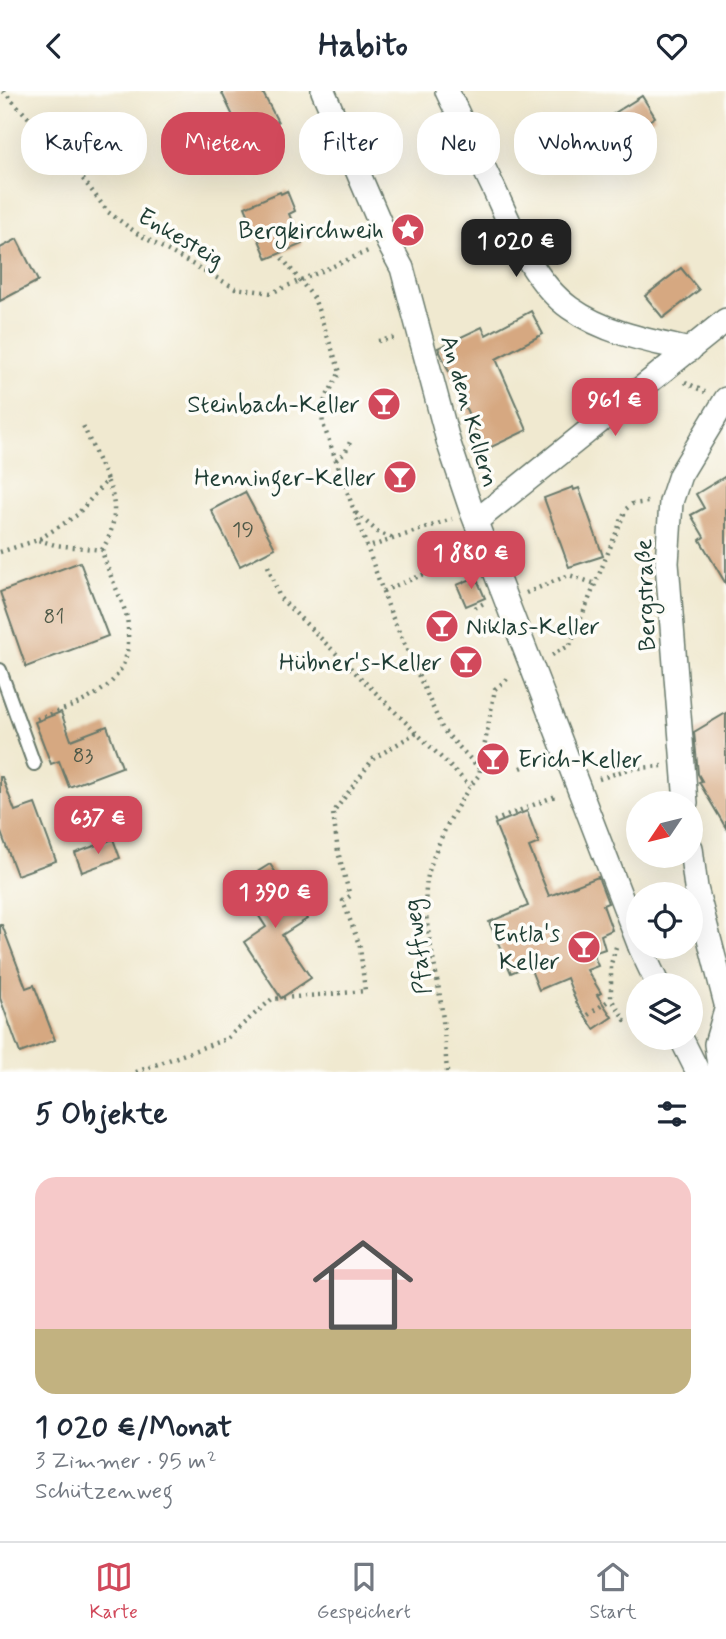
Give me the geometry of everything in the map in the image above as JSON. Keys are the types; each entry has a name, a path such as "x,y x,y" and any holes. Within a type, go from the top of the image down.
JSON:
{"street":[{"name":"An den Kellern","path":"323,91 388,242 402,268 449,444 485,547 626,913"},
{"path":"447,91 503,209 544,282 569,307 595,321 630,337 690,350"},
{"path":"474,516 663,372 726,320"},
{"name":"Bergstraße","path":"685,791 667,563 671,502 680,475 725,400"},
{"path":"694,868 696,888 726,1004"},
{"path":"720,1072 716,1044 726,1010"},
{"path":"687,1050 698,1072"}],"lane":[{"path":"0,670 6,707 19,725 34,764"}],"path":[{"name":"Enkesteig","path":"3,91 67,158 108,212 138,234 234,288 271,293 388,242"},
{"path":"282,258 314,298 340,372 321,407 323,424 383,591 443,730 480,769"},
{"path":"378,341 399,336"},
{"path":"663,372 725,400"},
{"path":"19,725 78,704 104,689 121,672 127,654 129,629 126,613 102,550 113,528 113,493 82,423"},
{"path":"336,460 345,453 351,440"},
{"path":"0,552 38,540 77,515 107,480"},
{"path":"531,667 570,645 625,509 647,502"},
{"path":"354,511 379,533 395,538"},
{"path":"372,545 474,516"},
{"path":"38,540 55,545 102,550"},
{"path":"383,591 485,547"},
{"path":"268,566 280,598 470,786"},
{"path":"506,601 569,575 593,583"},
{"name":"Pfaffweg","path":"447,1072 440,999 428,927 427,882 434,855 470,786 479,775 495,689 505,681"},
{"path":"136,1072 226,1039 272,999 365,991 360,947 343,901 350,896 338,852 333,813 373,759 417,732"},
{"path":"521,768 547,757"},
{"path":"494,821 577,787 629,769 642,768"},
{"path":"626,940 618,941 613,955 611,999 626,1020"},
{"path":"588,1015 611,999"}],"building":[{"path":"221,91 262,91 273,112 231,112"},
{"path":"642,96 652,112 616,112"},
{"path":"287,191 295,211 289,214 302,244 267,259 245,207"},
{"path":"17,239 38,281 0,301 0,248"},
{"path":"681,268 699,290 663,318 645,296"},
{"path":"531,311 543,334 496,359 527,430 485,450 438,348 482,327 486,335"},
{"path":"726,476 726,584 700,540 704,537 691,515 704,508 696,494"},
{"path":"573,487 574,490 579,488 603,556 569,567 544,498"},
{"path":"245,492 275,548 240,566 211,510"},
{"path":"80,562 108,636 26,667 0,592"},
{"path":"476,577 485,598 466,606 457,585"},
{"path":"61,712 71,740 107,726 122,767 69,787 59,761 51,764 35,722"},
{"path":"726,713 726,828 699,782 702,781 698,774 694,732"},
{"path":"0,777 15,811 35,804 56,861 17,875 0,830"},
{"path":"527,811 539,843 529,847 549,896 598,877 608,903 603,905 612,930 601,935 605,949 593,953 598,966 587,970 601,993 597,995 612,1017 594,1029 577,1004 567,978 539,990 529,965 511,973 489,922 528,906 495,824"},
{"path":"113,839 120,858 82,872 75,853"},
{"path":"270,864 307,919 282,935 311,978 281,998 244,942 266,927 238,884"},
{"path":"0,925 26,988 34,985 55,1040 20,1053 0,998"}],"place":[{"name":"Bergkirchweih","path":"408,230"},
{"name":"Steinbach-Keller","path":"384,404"},
{"name":"Henninger-Keller","path":"400,477"},
{"name":"Niklas-Keller","path":"442,626"},
{"name":"Hübner's-Keller","path":"466,662"},
{"name":"Erich-Keller","path":"493,759"},
{"name":"Entla's Keller","path":"584,947"}]}
